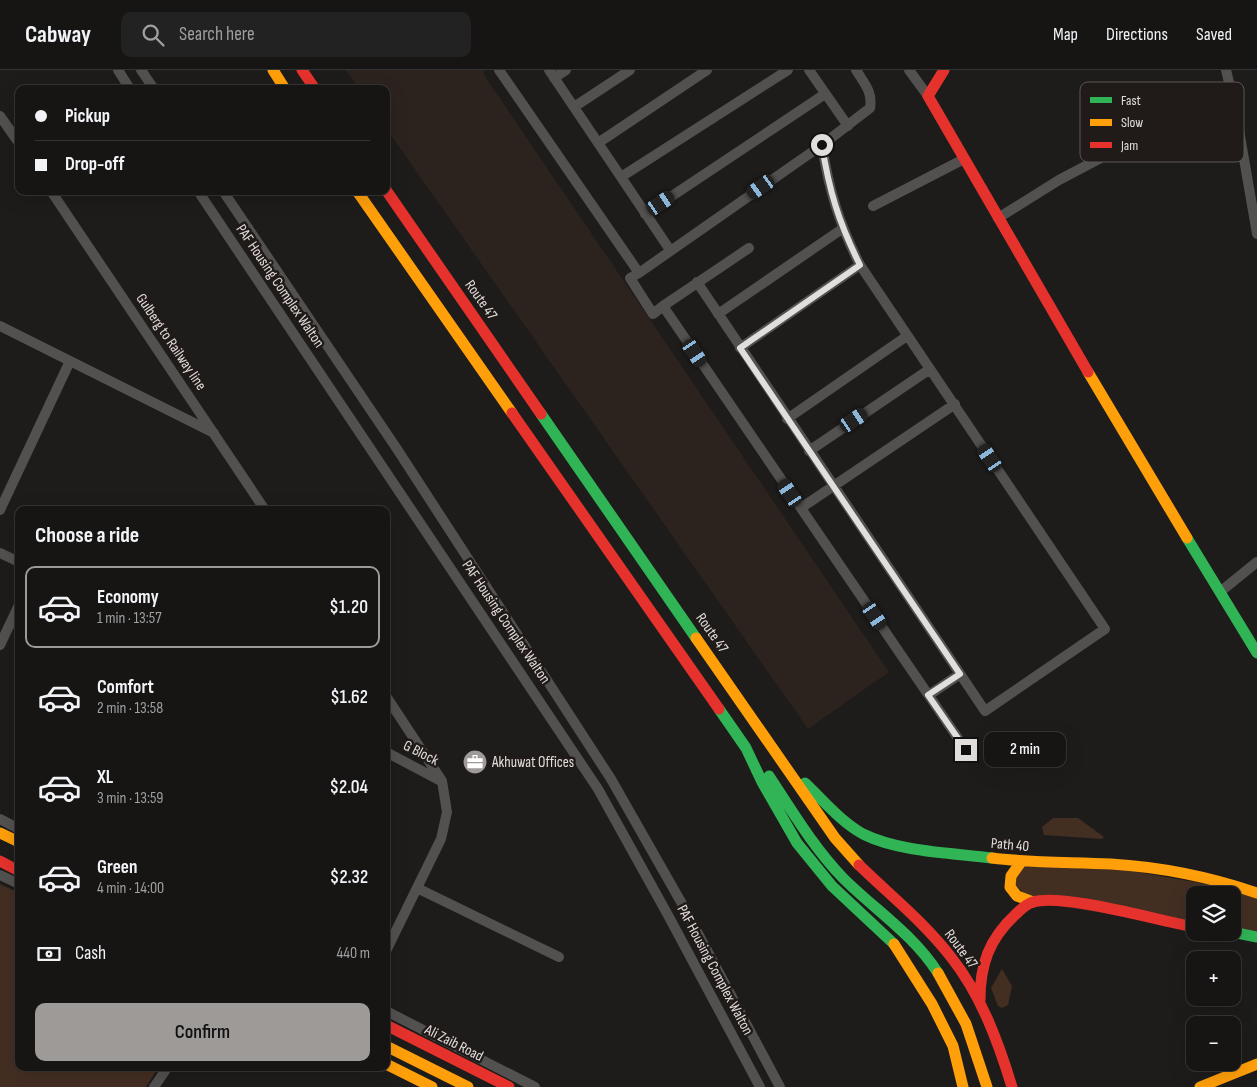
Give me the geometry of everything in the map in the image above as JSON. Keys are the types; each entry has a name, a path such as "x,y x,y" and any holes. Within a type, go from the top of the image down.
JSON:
{"street":[{"path":"118,70 127,85"},
{"path":"141,70 151,85"},
{"path":"273,70 282,85"},
{"path":"302,70 313,85"},
{"path":"499,70 639,273"},
{"path":"566,70 551,74 670,250"},
{"path":"574,108 630,70"},
{"path":"598,143 707,70"},
{"path":"621,177 788,70"},
{"path":"809,70 848,126"},
{"path":"749,248 652,314 630,278 822,145 870,108 872,99 869,90 856,70"},
{"path":"909,70 928,96 998,218 1257,653"},
{"path":"928,96 944,70"},
{"path":"645,214 825,94"},
{"path":"0,116 15,137"},
{"path":"697,282 985,711 1106,629 860,265 842,229 827,182 822,145"},
{"path":"873,206 964,159"},
{"path":"1244,159 1257,234"},
{"path":"998,218 1059,180 1093,162"},
{"name":"Gulberg to Railway line","path":"54,195 262,506"},
{"name":"PAF Housing Complex Walton","path":"201,195 598,790 760,1087"},
{"name":"PAF Housing Complex Walton","path":"226,195 397,449 612,779 685,909 780,1087"},
{"path":"360,195 746,748 827,859 854,889 882,910 931,962 953,996 977,1047 987,1087"},
{"name":"Route 47","path":"389,195 847,854 938,941 980,1001 1012,1087"},
{"path":"718,314 842,229"},
{"path":"740,348 860,265"},
{"path":"663,306 966,750"},
{"path":"0,326 214,433"},
{"path":"787,418 907,336"},
{"path":"0,510 70,361"},
{"path":"809,451 930,369"},
{"path":"801,508 955,404"},
{"path":"0,553 15,560"},
{"path":"1220,592 1257,562"},
{"path":"0,645 15,613"},
{"path":"928,695 960,674"},
{"path":"390,702 442,781 447,812 442,839 390,942"},
{"path":"746,748 762,782 798,843 811,861 845,900 895,945 932,1004 953,1046 963,1087"},
{"name":"G Block","path":"390,754 442,781"},
{"name":"Path 40","path":"786,765 849,824 864,834 903,846 1021,862 1110,864 1155,868 1222,882 1257,893"},
{"path":"0,820 15,827"},
{"path":"0,833 15,840"},
{"path":"0,861 15,869"},
{"path":"1021,862 1010,874 1010,890 1018,897 1033,902 1068,903 1186,925"},
{"path":"0,875 15,882"},
{"path":"417,888 559,957"},
{"path":"980,1001 979,979 985,955 993,937 1005,923 1033,902"},
{"path":"1241,934 1257,937"},
{"path":"390,1013 535,1087"},
{"name":"Ali Zaib Road","path":"390,1027 509,1087"},
{"path":"390,1048 468,1087"},
{"path":"1200,1087 1257,1064"},
{"path":"390,1066 420,1084 432,1087"},
{"path":"154,1087 165,1071"}],"shaded area":[{"path":"346,70 484,70 484,75 889,672 808,729 390,134 390,85 356,85"},
{"path":"1053,818 1078,818 1104,837 1102,839 1044,835 1042,827"},
{"path":"1021,862 1092,864 1217,886 1186,886 1186,926 1033,902 1009,879"},
{"path":"0,884 15,891 15,1071 156,1071 146,1087 0,1087"},
{"path":"1241,890 1257,893 1257,937 1241,934"},
{"path":"1002,969 1012,986 1008,1005 1002,1008 998,1006 991,988"}],"traffic: fast":[{"path":"541,414 696,638"},
{"path":"1187,538 1257,653"},
{"path":"719,709 746,748 762,782 797,843 832,886 894,944"},
{"path":"769,776 804,829 832,866 855,890 917,946 938,973"},
{"path":"805,783 847,823 863,834 877,840 926,851 992,858"},
{"path":"1241,934 1257,937"}],"traffic: slow":[{"path":"273,70 282,85"},
{"path":"360,195 512,413"},
{"path":"1088,372 1187,538"},
{"path":"696,638 835,838 859,865"},
{"path":"0,833 15,840"},
{"path":"992,858 1037,862 1111,864 1167,870 1221,882 1257,893"},
{"path":"1021,862 1011,876 1010,887 1017,896 1033,902"},
{"path":"894,944 932,1004 953,1046 963,1087"},
{"path":"938,973 966,1024 987,1087"},
{"path":"390,1048 468,1087"},
{"path":"1200,1087 1257,1064"},
{"path":"390,1066 432,1087"}],"traffic: jam":[{"path":"302,70 312,85"},
{"path":"944,70 928,96 1088,372"},
{"path":"389,195 541,414"},
{"path":"512,413 719,709"},
{"path":"0,861 15,869"},
{"path":"859,865 930,932 962,972 988,1019 1012,1087"},
{"path":"980,1000 984,964 992,943 1006,924 1023,907 1033,902 1047,900 1088,904 1186,925"},
{"path":"390,1027 509,1087"}],"place":[{"name":"Akhuwat Offices","path":"475,762"}],"route":[{"path":"822,145 827,182 842,229 860,265 740,348 960,674 928,695 966,750"}]}
